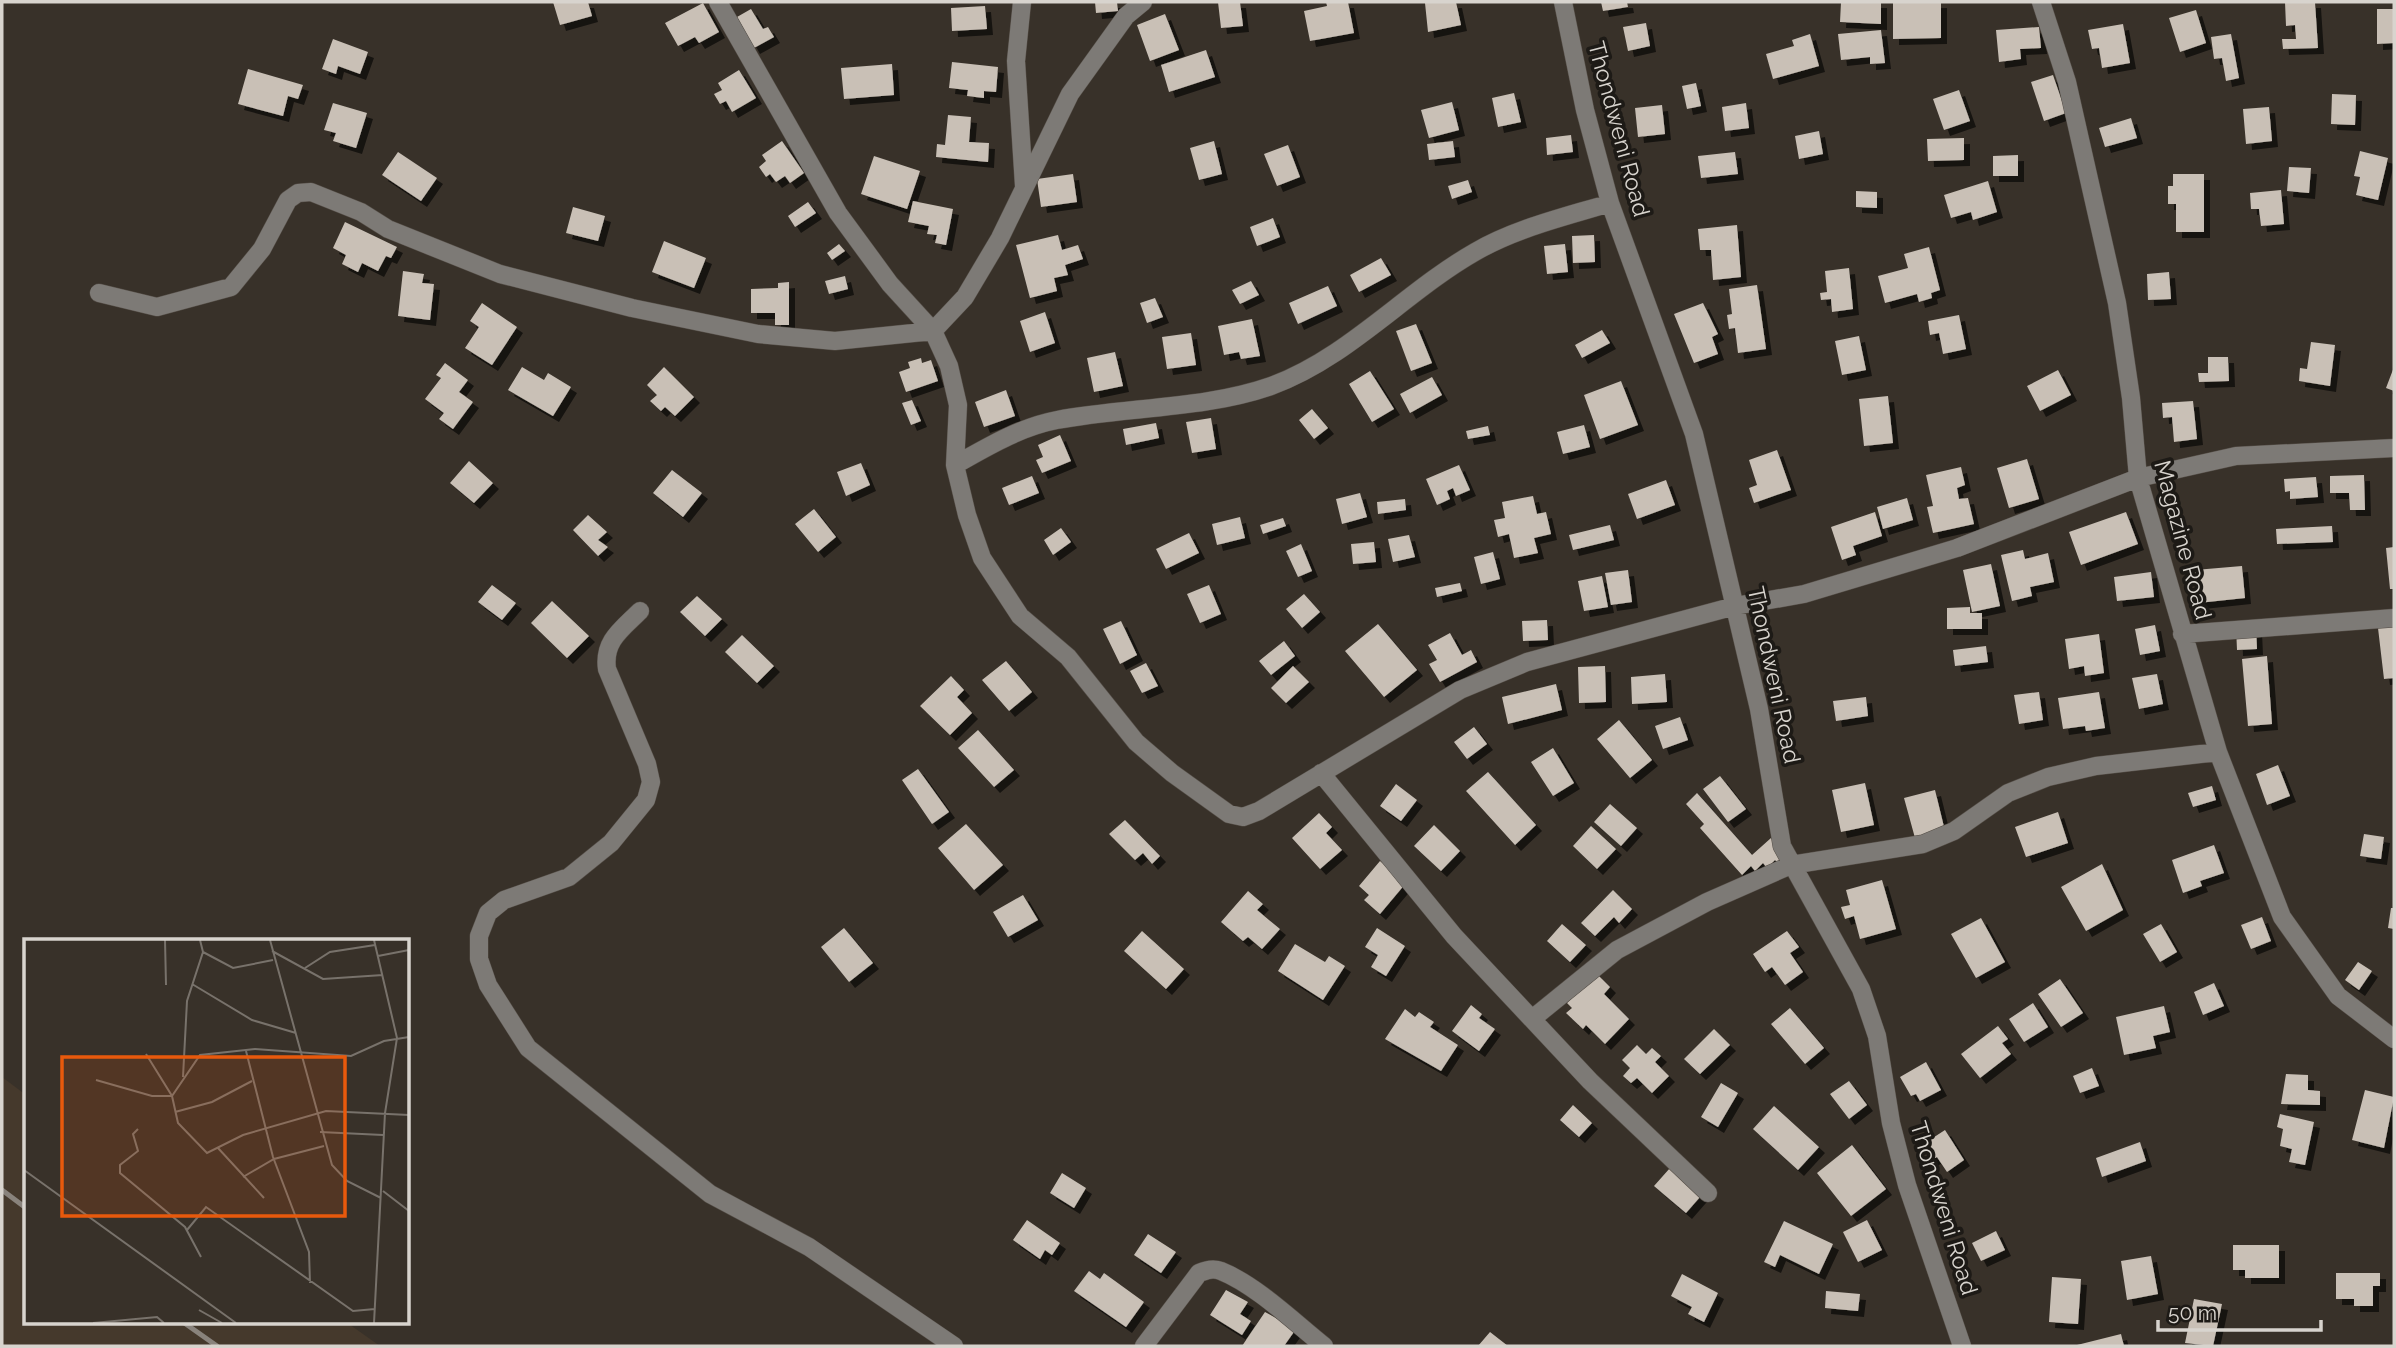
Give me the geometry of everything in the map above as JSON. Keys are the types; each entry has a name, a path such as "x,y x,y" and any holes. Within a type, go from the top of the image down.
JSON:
{"street":[{"path":"718,2 838,214 890,284 933,331 949,366 958,405 955,465 982,558 1020,616 1068,657 1136,742 1172,773 1229,814 1243,817 1259,811 1460,690 1527,663 1735,606 1804,594 1957,548 2138,478 2236,456 2394,448"},
{"path":"1022,2 1016,61 1024,190"},
{"path":"100,293 157,307 231,287 262,249 288,200 298,193 311,192 361,212 388,229 500,274 632,308 745,331 835,341 933,331 965,297 1024,190 1070,94 1126,16 1143,2"},
{"name":"Thondweni Road","path":"1563,2 1585,110 1610,203 1694,434 1759,709 1776,822 1791,865 1841,951 1865,1000 1877,1036 1891,1123 1907,1185 1962,1346"},
{"name":"Magazine Road","path":"2042,2 2067,82 2117,303 2131,398 2138,478 2218,752 2282,917 2338,996 2394,1039"},
{"path":"955,465 1007,437 1054,421 1146,406 1202,402 1272,386 1326,359 1420,288 1476,251 1529,228 1610,203"},
{"path":"640,611 610,641 606,656 607,669 647,764 651,782 646,800 611,843 569,877 505,900 488,913 479,936 479,959 488,985 528,1048 710,1194 809,1247 954,1346"},
{"path":"2182,634 2394,618"},
{"path":"1532,1019 1617,950 1707,902 1791,865 1923,844 1954,831 2008,793 2048,777 2095,766 2218,752"},
{"path":"1321,773 1454,936 1590,1081 1708,1193"},
{"path":"1144,1346 1199,1273 1209,1269 1220,1270 1263,1298 1324,1346"}],"shaded area":[{"path":"2,1077 24,1094 24,1324 349,1324 380,1346 2,1346"}],"building":[{"path":"553,2 588,2 592,16 560,25"},
{"path":"1095,2 1117,2 1118,11 1096,13"},
{"path":"1218,2 1240,2 1243,26 1221,28"},
{"path":"1326,2 1348,2 1354,33 1310,41 1304,11 1327,6"},
{"path":"1456,2 1461,25 1428,32 1425,3"},
{"path":"1601,2 1627,2 1628,7 1603,11"},
{"path":"1841,2 1881,2 1881,24 1840,22"},
{"path":"1941,2 1941,38 1893,39 1893,3"},
{"path":"2285,2 2315,2 2318,48 2283,49 2282,39 2296,39 2295,25 2286,26"},
{"path":"703,3 719,32 699,43 695,37 678,46 665,23"},
{"path":"985,6 987,29 952,31 951,8"},
{"path":"751,9 763,29 768,27 774,37 754,48 737,17"},
{"path":"2377,9 2394,9 2394,43 2377,44"},
{"path":"2196,10 2206,43 2180,52 2169,18"},
{"path":"1165,14 1179,50 1150,61 1137,25"},
{"path":"1646,23 1650,46 1628,51 1623,27"},
{"path":"2123,24 2130,63 2102,68 2099,48 2092,49 2088,30"},
{"path":"2039,27 2041,48 2020,49 2021,59 1999,62 1996,30"},
{"path":"1881,30 1885,63 1870,64 1870,57 1841,60 1838,34"},
{"path":"1810,34 1819,66 1773,79 1766,54 1794,46 1792,40"},
{"path":"2231,34 2239,78 2226,81 2222,58 2214,59 2211,37"},
{"path":"333,39 368,52 360,74 338,66 336,74 322,69"},
{"path":"1206,50 1215,77 1169,92 1161,65"},
{"path":"952,62 998,67 996,92 984,91 984,98 967,96 968,90 949,88"},
{"path":"892,64 894,95 844,99 841,68"},
{"path":"248,69 303,85 298,99 288,96 283,116 238,104"},
{"path":"739,70 756,98 732,112 726,101 720,104 714,94 722,90 718,83"},
{"path":"2053,75 2066,113 2044,121 2031,82"},
{"path":"1696,83 1701,106 1687,109 1682,86"},
{"path":"1959,90 1970,121 1944,130 1933,99"},
{"path":"1514,93 1521,122 1498,127 1492,98"},
{"path":"2332,94 2356,95 2355,125 2331,124"},
{"path":"1452,102 1459,130 1429,138 1421,110"},
{"path":"333,103 367,113 356,148 333,141 336,133 324,130"},
{"path":"1746,103 1749,128 1725,131 1722,107"},
{"path":"1662,105 1665,134 1638,137 1635,108"},
{"path":"2269,107 2272,141 2246,144 2243,109"},
{"path":"948,115 971,117 969,142 989,143 988,162 936,157 937,144 945,145"},
{"path":"2131,118 2137,138 2105,147 2099,128"},
{"path":"1819,131 1823,154 1799,159 1795,136"},
{"path":"1571,135 1573,152 1547,155 1546,138"},
{"path":"1964,138 1964,160 1928,161 1927,139"},
{"path":"782,141 804,173 790,183 785,176 776,182 770,174 766,177 759,167 766,161 762,155"},
{"path":"1214,141 1222,174 1199,180 1190,148"},
{"path":"1453,141 1455,157 1429,160 1427,144"},
{"path":"1288,145 1300,177 1277,186 1264,154"},
{"path":"2360,151 2388,158 2378,200 2356,195 2360,177 2354,176"},
{"path":"398,152 437,178 421,201 382,175"},
{"path":"1735,152 1738,174 1701,178 1698,156"},
{"path":"2018,155 2018,176 1993,176 1993,156"},
{"path":"874,156 920,171 907,209 861,194"},
{"path":"2289,167 2311,168 2309,193 2287,191"},
{"path":"1073,174 1077,202 1041,207 1037,179"},
{"path":"2173,174 2204,174 2204,232 2176,232 2176,204 2168,204 2168,186 2173,186"},
{"path":"1468,180 1472,192 1452,199 1448,186"},
{"path":"1988,181 1997,212 1973,220 1971,212 1951,218 1944,195"},
{"path":"2281,190 2284,224 2261,226 2259,209 2251,209 2250,193"},
{"path":"1856,191 1877,192 1877,208 1856,207"},
{"path":"913,201 953,209 946,245 935,243 937,235 927,234 929,226 908,222"},
{"path":"808,202 816,213 795,227 788,216"},
{"path":"573,207 605,216 598,241 566,233"},
{"path":"1273,218 1280,237 1257,246 1250,227"},
{"path":"345,222 397,247 391,258 386,256 378,271 362,263 358,272 342,264 346,255 333,248"},
{"path":"1737,225 1741,277 1713,280 1711,250 1700,250 1698,229"},
{"path":"1058,235 1062,250 1078,245 1083,259 1065,265 1068,275 1054,278 1057,291 1030,298 1016,245"},
{"path":"1594,235 1595,262 1573,263 1572,236"},
{"path":"664,241 706,258 694,288 652,272"},
{"path":"839,244 845,251 832,260 827,253"},
{"path":"1565,244 1568,272 1547,274 1544,246"},
{"path":"1929,247 1940,290 1931,293 1932,298 1919,302 1917,294 1885,303 1878,276 1908,268 1904,254"},
{"path":"1381,258 1391,275 1359,292 1350,275"},
{"path":"1849,268 1853,309 1832,312 1831,299 1821,300 1820,293 1827,292 1825,271"},
{"path":"403,271 424,274 422,283 434,284 430,320 398,316"},
{"path":"2169,272 2171,299 2148,300 2147,274"},
{"path":"845,276 848,289 829,294 825,281"},
{"path":"1251,281 1259,295 1240,304 1232,290"},
{"path":"789,282 789,325 775,325 775,313 751,313 751,289 778,288 778,283"},
{"path":"1757,285 1766,349 1738,353 1735,328 1729,329 1727,315 1732,314 1729,289"},
{"path":"1328,286 1337,306 1298,324 1289,303"},
{"path":"1155,298 1163,317 1147,323 1140,303"},
{"path":"482,303 517,327 492,365 465,348 479,327 470,321"},
{"path":"1703,303 1718,334 1712,337 1718,354 1694,363 1674,314"},
{"path":"1045,312 1055,343 1030,352 1020,321"},
{"path":"1959,315 1966,349 1943,354 1939,333 1930,335 1928,321"},
{"path":"1252,319 1260,356 1241,359 1239,352 1224,355 1218,326"},
{"path":"1416,324 1432,363 1411,371 1396,331"},
{"path":"1602,330 1610,343 1582,358 1575,345"},
{"path":"1191,333 1196,365 1167,369 1162,337"},
{"path":"1859,336 1866,370 1842,375 1835,341"},
{"path":"2311,342 2335,345 2330,386 2299,381 2300,368 2307,369"},
{"path":"1115,352 1123,386 1094,392 1087,358"},
{"path":"2208,357 2228,357 2229,381 2199,382 2198,373 2208,373"},
{"path":"921,358 922,363 931,360 938,381 906,392 899,372 910,368 908,362"},
{"path":"445,363 468,380 459,392 473,402 453,429 439,419 444,413 425,399 441,378 436,375"},
{"path":"522,367 544,380 548,373 571,387 553,416 508,390"},
{"path":"664,367 694,397 675,416 665,407 661,411 650,401 657,395 647,385"},
{"path":"2394,367 2394,391 2386,388"},
{"path":"2058,370 2071,395 2040,411 2027,386"},
{"path":"1370,371 1394,409 1372,422 1349,384"},
{"path":"1432,377 1442,395 1410,413 1400,394"},
{"path":"1621,381 1638,425 1600,439 1584,395"},
{"path":"1006,390 1015,416 984,427 975,402"},
{"path":"1888,396 1893,443 1864,446 1859,399"},
{"path":"912,400 921,421 911,425 902,403"},
{"path":"2193,401 2197,439 2174,442 2172,417 2163,418 2162,403"},
{"path":"1312,409 1328,428 1314,439 1299,420"},
{"path":"1211,418 1216,449 1192,453 1186,422"},
{"path":"1156,423 1159,438 1126,445 1123,429"},
{"path":"1584,425 1590,447 1563,454 1557,432"},
{"path":"1488,426 1490,435 1468,439 1466,431"},
{"path":"1060,435 1071,461 1042,473 1036,460 1043,457 1038,445"},
{"path":"1777,450 1791,490 1754,503 1749,488 1757,485 1749,460"},
{"path":"2027,459 2039,499 2009,508 1997,468"},
{"path":"469,461 493,483 474,503 450,483"},
{"path":"861,463 870,485 846,496 837,472"},
{"path":"1459,465 1470,490 1456,496 1453,488 1447,491 1450,499 1437,505 1426,479"},
{"path":"1961,467 1965,485 1957,488 1959,499 1968,498 1974,524 1933,533 1927,507 1933,506 1926,475"},
{"path":"672,470 702,493 683,517 653,493"},
{"path":"2364,475 2365,510 2350,510 2349,493 2330,493 2330,476"},
{"path":"1032,476 1039,493 1009,505 1002,488"},
{"path":"2316,477 2318,497 2290,499 2290,491 2285,492 2284,479"},
{"path":"1666,480 1675,505 1637,519 1628,494"},
{"path":"1360,493 1367,517 1342,524 1336,499"},
{"path":"1533,496 1537,514 1546,512 1551,534 1534,538 1538,553 1514,558 1509,534 1498,537 1494,520 1505,518 1502,502"},
{"path":"1907,498 1913,520 1883,529 1877,507"},
{"path":"1405,499 1406,510 1378,514 1377,502"},
{"path":"814,509 836,537 818,552 795,524"},
{"path":"1875,512 1882,536 1853,546 1856,555 1842,560 1831,527"},
{"path":"2126,512 2138,544 2081,565 2069,532"},
{"path":"588,515 607,532 598,540 608,547 598,556 573,530"},
{"path":"1240,517 1245,538 1217,545 1212,524"},
{"path":"1283,518 1286,526 1263,534 1260,525"},
{"path":"1610,525 1614,540 1573,550 1569,535"},
{"path":"2332,526 2333,542 2277,544 2276,529"},
{"path":"1061,528 1071,542 1053,555 1044,540"},
{"path":"1189,533 1199,553 1166,569 1156,549"},
{"path":"1409,535 1415,557 1393,562 1388,539"},
{"path":"1374,542 1376,562 1353,564 1351,544"},
{"path":"1301,544 1312,571 1298,577 1286,551"},
{"path":"2394,547 2394,589 2390,589 2386,548"},
{"path":"2023,550 2025,559 2048,553 2054,582 2030,587 2032,596 2012,601 2001,555"},
{"path":"1493,552 1500,579 1481,584 1474,557"},
{"path":"1991,564 2000,606 1972,612 1963,570"},
{"path":"2242,566 2245,598 2198,603 2195,570"},
{"path":"1628,570 1632,602 1611,605 1605,573"},
{"path":"2151,572 2154,597 2117,601 2114,577"},
{"path":"1602,576 1608,607 1584,611 1578,581"},
{"path":"1460,583 1462,591 1437,597 1435,588"},
{"path":"492,585 516,603 502,620 478,602"},
{"path":"1209,585 1221,614 1200,623 1187,594"},
{"path":"1304,594 1320,612 1302,628 1286,609"},
{"path":"697,596 722,619 705,636 680,612"},
{"path":"552,601 589,636 567,658 531,623"},
{"path":"1970,607 1970,613 1982,613 1982,629 1947,629 1947,608"},
{"path":"1547,620 1548,640 1523,641 1522,621"},
{"path":"1121,621 1137,655 1120,664 1103,629"},
{"path":"1378,624 1417,670 1384,697 1345,651"},
{"path":"2155,625 2160,651 2140,655 2135,629"},
{"path":"2256,626 2257,649 2237,650 2236,627"},
{"path":"2394,626 2394,678 2384,679 2378,628"},
{"path":"1450,633 1462,655 1471,650 1477,662 1440,682 1429,664 1437,660 1428,645"},
{"path":"2099,634 2104,673 2085,676 2084,666 2069,669 2065,639"},
{"path":"742,635 774,666 757,683 725,652"},
{"path":"1284,641 1295,656 1271,675 1259,661"},
{"path":"1986,646 1988,662 1955,666 1953,650"},
{"path":"2267,656 2272,724 2248,726 2242,659"},
{"path":"1006,661 1032,692 1009,711 982,680"},
{"path":"1146,663 1158,686 1142,693 1130,671"},
{"path":"1293,666 1309,682 1286,703 1271,688"},
{"path":"1605,666 1606,702 1579,703 1578,667"},
{"path":"1665,674 1667,702 1632,704 1631,677"},
{"path":"2157,674 2163,704 2139,709 2132,678"},
{"path":"951,676 964,690 957,697 972,713 950,735 920,706"},
{"path":"1556,684 1562,710 1508,724 1502,697"},
{"path":"2039,692 2043,720 2019,724 2014,695"},
{"path":"2099,692 2105,728 2086,731 2085,726 2063,729 2058,698"},
{"path":"1866,697 1868,716 1836,721 1833,701"},
{"path":"1680,717 1688,740 1663,749 1655,726"},
{"path":"1619,720 1652,760 1630,778 1597,739"},
{"path":"1474,727 1487,744 1467,759 1454,742"},
{"path":"978,730 1014,770 994,787 958,748"},
{"path":"1553,748 1574,783 1553,796 1531,762"},
{"path":"2278,765 2290,796 2267,805 2256,774"},
{"path":"918,769 949,812 932,824 902,780"},
{"path":"1488,772 1536,825 1515,845 1466,791"},
{"path":"1720,776 1746,809 1728,822 1703,789"},
{"path":"1865,783 1874,825 1841,832 1832,790"},
{"path":"1396,784 1417,800 1401,821 1380,806"},
{"path":"2212,786 2216,800 2193,807 2188,793"},
{"path":"1935,790 1945,831 1915,838 1904,798"},
{"path":"1697,793 1752,855 1771,838 1788,856 1779,864 1775,860 1767,868 1763,863 1755,871 1751,866 1742,875 1700,828 1704,824 1686,804"},
{"path":"1610,804 1637,828 1621,846 1594,822"},
{"path":"2058,812 2068,843 2026,857 2015,827"},
{"path":"1319,813 1332,827 1326,833 1342,850 1320,869 1292,838"},
{"path":"1125,820 1160,856 1152,864 1143,853 1135,860 1109,834"},
{"path":"966,824 1003,865 974,890 938,848"},
{"path":"1434,825 1460,851 1441,871 1414,846"},
{"path":"1591,826 1616,849 1597,869 1573,846"},
{"path":"2364,834 2384,837 2381,859 2360,856"},
{"path":"2214,845 2224,873 2200,881 2202,886 2183,893 2172,860"},
{"path":"1380,861 1406,883 1380,914 1364,900 1369,895 1359,886"},
{"path":"2102,864 2123,910 2086,931 2061,887"},
{"path":"1882,880 1896,929 1860,939 1854,916 1845,919 1841,907 1850,905 1846,890"},
{"path":"1613,890 1632,909 1619,923 1614,917 1595,936 1581,923"},
{"path":"1248,891 1263,904 1257,910 1280,929 1262,949 1248,937 1243,941 1221,922"},
{"path":"1023,895 1038,920 1008,937 993,912"},
{"path":"2391,908 2394,908 2394,929 2388,928"},
{"path":"2262,917 2271,941 2251,949 2241,925"},
{"path":"1981,918 2005,962 1976,978 1951,934"},
{"path":"1562,924 1586,945 1570,962 1547,941"},
{"path":"2161,924 2177,952 2160,962 2143,934"},
{"path":"844,928 873,963 849,982 821,947"},
{"path":"1377,928 1405,946 1386,976 1371,967 1378,955 1365,947"},
{"path":"1142,931 1184,969 1166,989 1124,951"},
{"path":"1787,931 1799,947 1790,953 1803,972 1785,985 1772,967 1765,972 1753,954"},
{"path":"1295,944 1325,962 1329,956 1345,966 1323,1000 1278,971"},
{"path":"2358,962 2372,971 2359,990 2345,980"},
{"path":"1596,973 1610,987 1604,994 1629,1019 1605,1044 1586,1025 1583,1029 1566,1013 1572,1008 1567,1003"},
{"path":"2060,979 2083,1013 2061,1027 2038,994"},
{"path":"2214,983 2224,1006 2203,1015 2194,992"},
{"path":"2033,1003 2048,1027 2024,1042 2009,1019"},
{"path":"1471,1005 1482,1014 1479,1018 1495,1029 1479,1051 1452,1031"},
{"path":"2164,1006 2170,1032 2153,1036 2156,1048 2124,1055 2116,1017"},
{"path":"1790,1008 1824,1048 1805,1064 1771,1024"},
{"path":"1405,1009 1415,1017 1419,1012 1434,1022 1430,1027 1458,1045 1441,1071 1385,1039"},
{"path":"1998,1026 2008,1039 2002,1043 2011,1054 1980,1078 1961,1054"},
{"path":"1714,1029 1730,1045 1700,1074 1684,1059"},
{"path":"1637,1045 1646,1054 1652,1048 1661,1056 1655,1062 1669,1076 1652,1093 1637,1078 1631,1083 1623,1076 1630,1068 1622,1060"},
{"path":"1926,1062 1941,1090 1920,1101 1916,1094 1911,1096 1900,1077"},
{"path":"2092,1068 2099,1086 2080,1093 2073,1076"},
{"path":"2286,1074 2308,1075 2308,1090 2320,1091 2320,1105 2281,1104"},
{"path":"1849,1081 1867,1105 1849,1119 1830,1094"},
{"path":"1721,1083 1738,1093 1718,1127 1701,1117"},
{"path":"2365,1090 2394,1097 2384,1148 2352,1140"},
{"path":"1573,1105 1592,1123 1579,1137 1560,1120"},
{"path":"1774,1106 1819,1147 1798,1170 1753,1129"},
{"path":"2280,1114 2314,1122 2305,1165 2289,1162 2292,1149 2280,1146 2283,1129 2277,1127"},
{"path":"1945,1130 1964,1160 1947,1172 1937,1157 1931,1160 1922,1145"},
{"path":"2140,1142 2146,1161 2102,1177 2096,1158"},
{"path":"1852,1145 1886,1189 1851,1216 1817,1173"},
{"path":"1670,1168 1707,1189 1686,1213 1654,1186"},
{"path":"1062,1173 1086,1188 1074,1208 1050,1193"},
{"path":"1027,1220 1060,1243 1052,1255 1045,1250 1040,1259 1013,1240"},
{"path":"1867,1220 1882,1250 1858,1262 1843,1232"},
{"path":"1784,1221 1833,1244 1819,1274 1780,1255 1775,1267 1764,1262"},
{"path":"1996,1231 2005,1250 1981,1261 1972,1243"},
{"path":"1148,1234 1176,1252 1161,1273 1134,1255"},
{"path":"2233,1245 2279,1245 2279,1278 2245,1278 2245,1270 2233,1270"},
{"path":"2151,1256 2158,1294 2127,1300 2121,1261"},
{"path":"1089,1271 1100,1279 1104,1273 1144,1302 1126,1327 1074,1291"},
{"path":"2336,1273 2380,1273 2380,1286 2373,1286 2373,1306 2354,1306 2354,1299 2336,1299"},
{"path":"1682,1274 1718,1293 1704,1322 1688,1314 1692,1307 1671,1296"},
{"path":"2052,1277 2081,1279 2078,1324 2049,1322"},
{"path":"1226,1290 1248,1302 1240,1314 1251,1321 1242,1335 1210,1315"},
{"path":"1826,1291 1860,1294 1858,1311 1825,1308"},
{"path":"2194,1299 2222,1304 2213,1346 2185,1343"},
{"path":"1265,1312 1296,1329 1284,1346 1242,1346"},
{"path":"1490,1332 1508,1346 1478,1346"},
{"path":"2121,1334 2124,1346 2077,1346 2077,1345"}],"railway":[{"path":"2,1190 24,1206"},
{"path":"186,1324 217,1346"}]}
